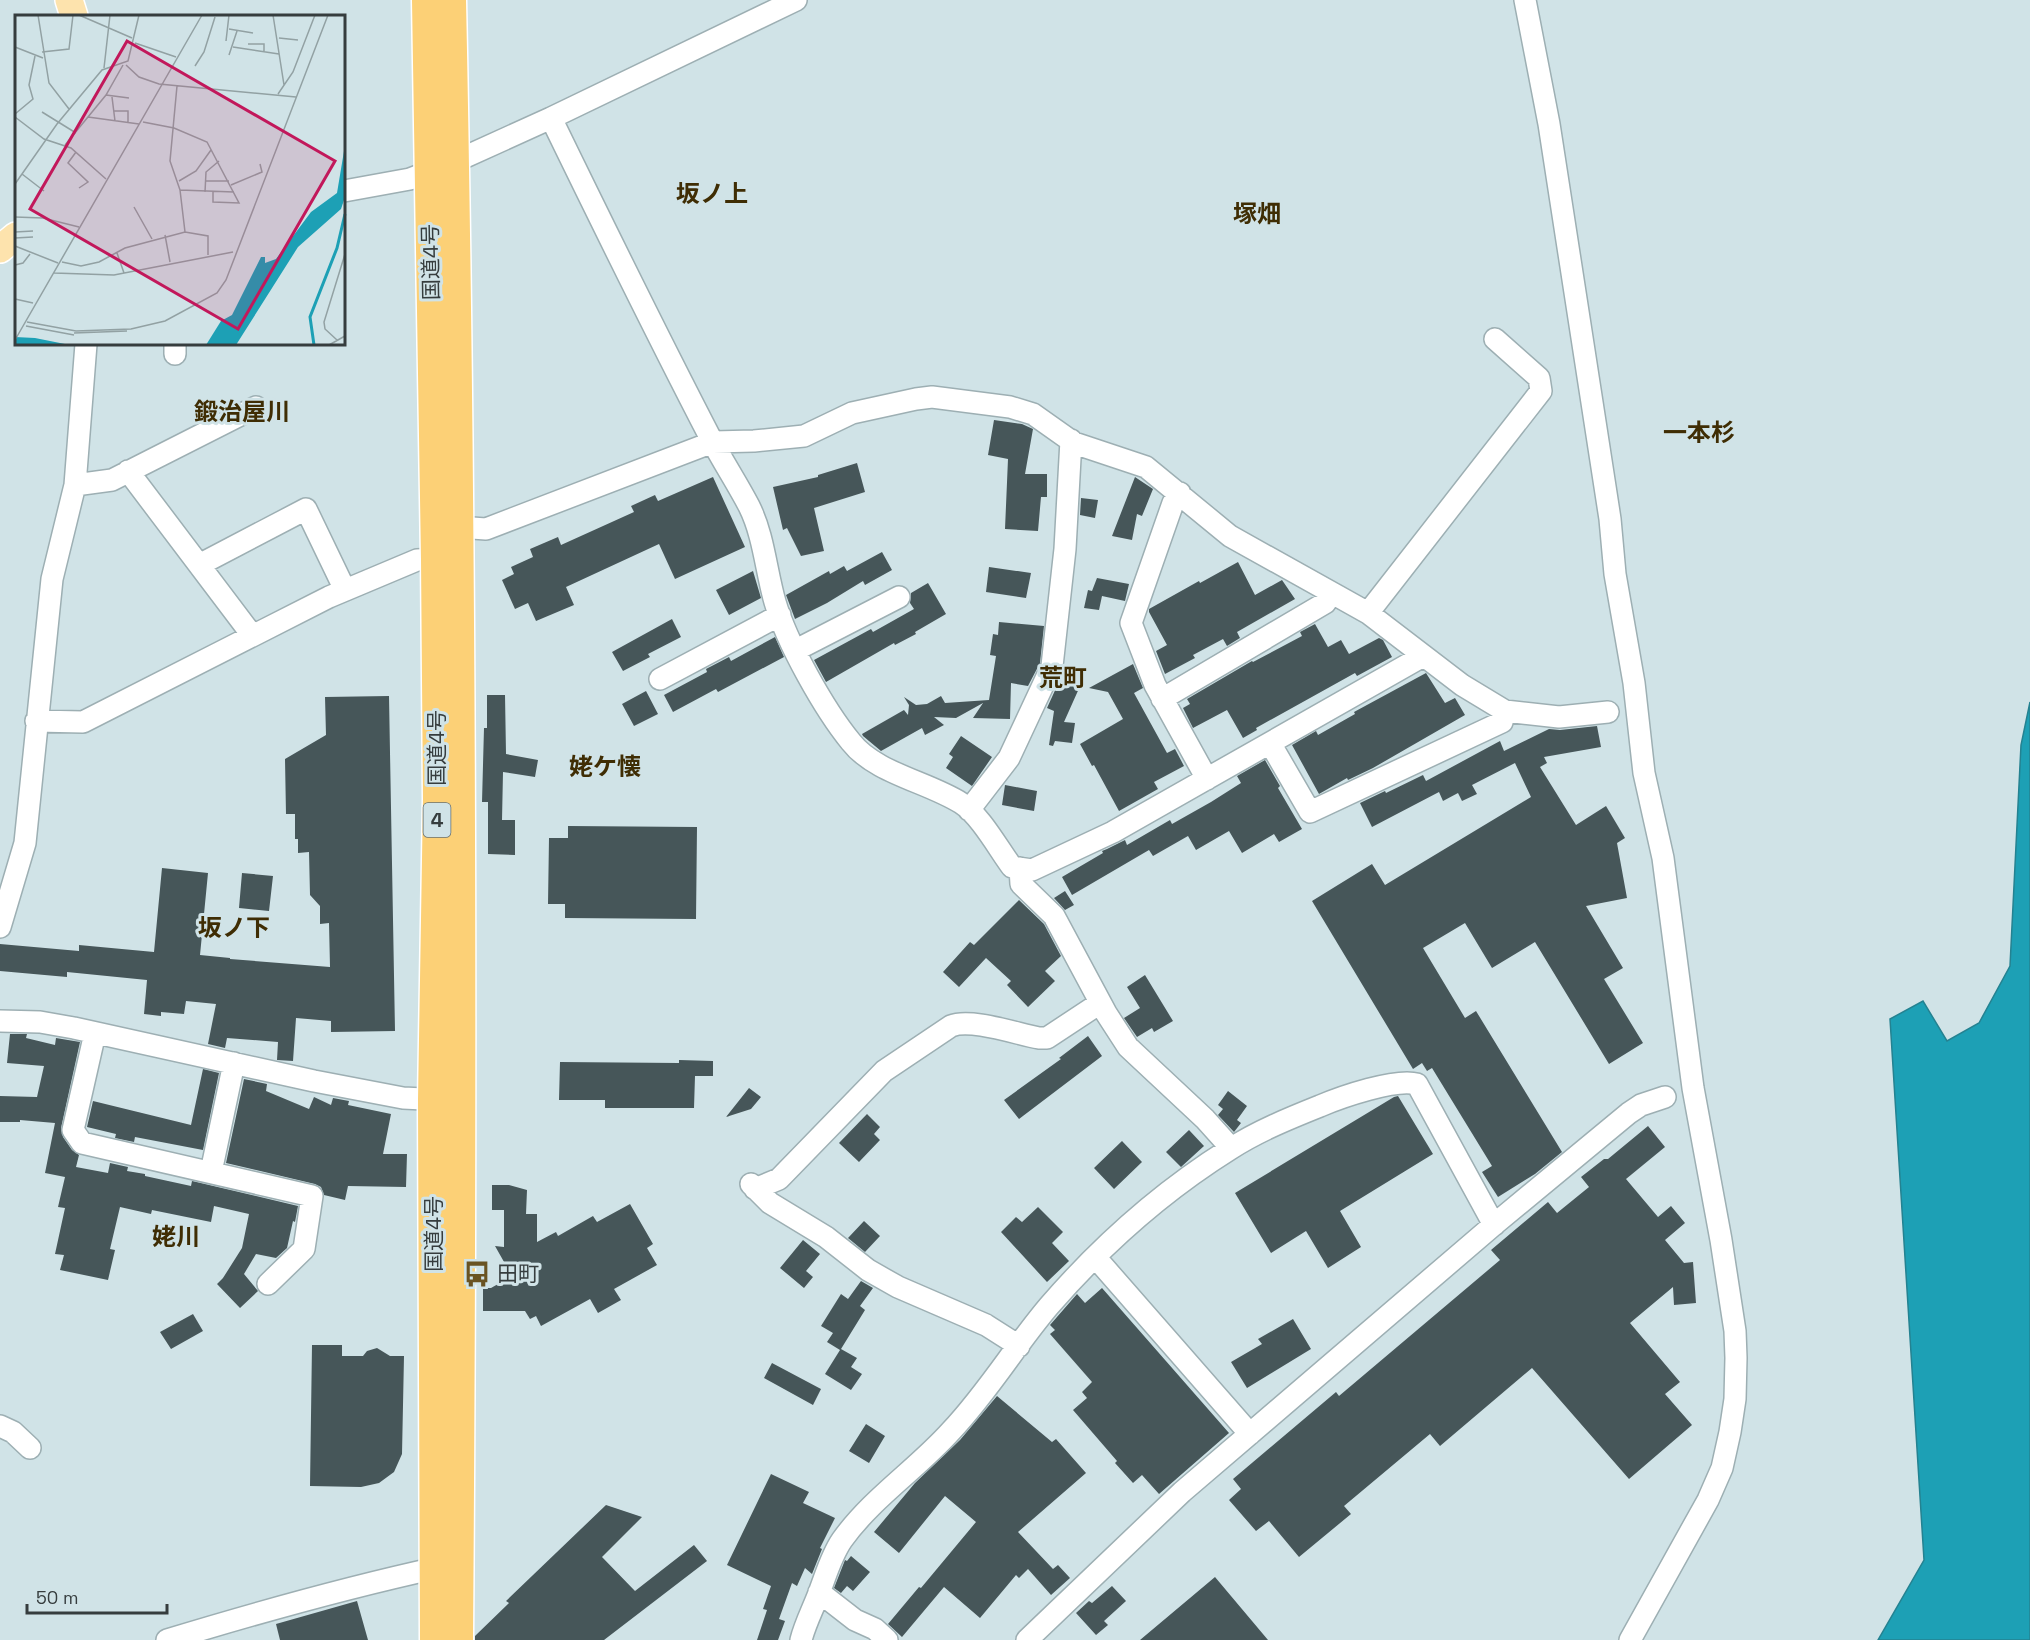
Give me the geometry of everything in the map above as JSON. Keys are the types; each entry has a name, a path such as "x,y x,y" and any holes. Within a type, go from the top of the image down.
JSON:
{"highway":[{"name":"国道4号","path":"427,0 442,167 458,527 435,1640"},
{"name":"国道4号","path":"451,0 442,167 436,559 438,799 459,1640"}],"main road":[{"path":"69,0 74,15"},
{"path":"0,249 15,237"}],"street":[{"path":"345,191 410,179 442,167 551,118 796,0"},
{"path":"1525,0 1549,124 1610,519 1615,574 1634,683 1644,773 1663,858 1693,1088 1735,1331 1735,1400 1722,1468 1708,1500 1630,1640"},
{"path":"551,118 712,442 757,524 780,615 820,696 851,742 862,753 883,766 960,802 969,810 1012,867 1032,870 1113,832 1423,656"},
{"path":"1368,613 1541,391 1539,378 1495,339"},
{"path":"0,927 6,887 25,843 52,579 75,485 86,345"},
{"path":"458,527 486,529 712,442 804,436 852,413 932,397 973,401 1010,407 1033,414 1071,440 1146,466 1230,536 1368,613 1462,685 1505,711 1559,717 1608,712"},
{"path":"75,485 112,480 256,407"},
{"path":"969,810 1009,758 1052,666 1065,549 1071,440"},
{"path":"128,471 252,635"},
{"path":"1180,493 1169,514 1131,623 1162,699 1207,779"},
{"path":"199,565 306,509 345,590"},
{"path":"36,721 83,722 345,590 417,560 436,559"},
{"path":"1162,699 1325,603 1332,593"},
{"path":"796,650 899,597"},
{"path":"660,679 780,615"},
{"path":"1270,743 1310,812 1502,722 1505,711"},
{"path":"1020,868 1021,884 1054,916 1101,1003 1128,1047 1205,1119 1231,1148"},
{"path":"1019,1346 986,1325 898,1287 868,1270 826,1237 783,1212 753,1186 778,1179 884,1071 951,1026 957,1023 977,1025 1047,1038 1101,1003"},
{"path":"0,1021 40,1022 381,1094 447,1100"},
{"path":"95,1033 73,1130 82,1143 312,1196 304,1249 268,1284"},
{"path":"211,1172 234,1063"},
{"path":"801,1640 829,1564 842,1540 875,1503 952,1430 1048,1307 1096,1258 1144,1213 1231,1148 1338,1098 1401,1083 1417,1084 1494,1225"},
{"path":"1027,1640 1182,1492 1494,1225 1629,1113 1641,1105 1665,1097"},
{"path":"1096,1258 1250,1434"},
{"path":"0,1426 14,1432 30,1448"},
{"path":"167,1640 260,1611 369,1582 436,1568"},
{"path":"819,1592 855,1620 875,1629 887,1640"}],"water":[{"path":"2030,702 2030,1640 1878,1640 1924,1560 1890,1019 1923,1001 1947,1041 1979,1023 2010,966 2021,745"}],"building":[{"path":"994,420 1022,424 1033,429 1025,474 1047,474 1047,497 1041,497 1038,531 1005,529 1008,459 988,455"},
{"path":"857,463 865,492 814,508 824,551 801,556 787,528 783,530 773,487 818,477 818,475"},
{"path":"713,477 745,547 675,579 659,544 566,587 574,605 536,621 528,603 515,609 502,580 514,574 511,567 533,557 530,549 558,537 561,545 634,512 631,506 655,495 658,501"},
{"path":"1135,477 1153,489 1142,516 1137,514 1132,540 1112,536"},
{"path":"1081,498 1098,500 1095,518 1080,515"},
{"path":"882,552 892,570 865,585 863,581 795,619 786,595 829,571 830,574 844,566 847,571"},
{"path":"1238,562 1255,595 1282,580 1295,599 1237,632 1240,638 1227,646 1223,639 1193,655 1195,658 1165,674 1156,651 1167,645 1149,609"},
{"path":"989,567 1031,573 1026,598 986,592"},
{"path":"753,571 761,598 729,615 716,590"},
{"path":"1097,578 1129,584 1125,601 1102,596 1099,610 1084,608 1088,590 1092,591"},
{"path":"928,583 946,614 915,632 916,634 895,645 894,643 826,682 814,660 871,629 873,632 914,609 910,603 911,593"},
{"path":"672,619 681,637 648,654 650,657 623,671 612,652"},
{"path":"999,622 1044,626 1040,663 1028,686 1011,683 1010,719 973,718 983,703 956,718 934,717 944,725 925,735 922,728 881,751 863,736 862,734 904,710 908,715 909,705 904,697 916,705 927,704 941,696 945,703 989,700 996,656 990,655 993,634 998,635"},
{"path":"1315,624 1328,647 1341,640 1349,654 1379,638 1383,640 1392,657 1357,676 1355,673 1256,728 1257,730 1243,738 1227,710 1193,728 1183,708 1190,704 1187,699 1252,661 1302,636 1300,632"},
{"path":"775,637 784,657 718,692 716,689 673,712 664,695 707,672 706,669 729,657 731,661"},
{"path":"1133,664 1143,688 1134,693 1167,753 1175,749 1184,766 1154,782 1158,789 1119,811 1080,744 1123,719 1108,692 1089,688"},
{"path":"1426,673 1445,703 1455,698 1465,715 1373,768 1348,780 1347,778 1319,794 1292,745 1316,731 1318,735 1355,714 1354,712"},
{"path":"1062,675 1081,684 1064,722 1075,723 1072,743 1055,741 1053,746 1049,745 1054,711 1047,708"},
{"path":"646,691 658,714 634,726 622,704"},
{"path":"487,695 505,695 506,754 538,760 535,777 503,772 502,820 515,820 515,855 488,854 488,802 482,802"},
{"path":"389,696 395,1031 331,1032 331,1021 296,1018 293,1061 277,1060 278,1042 227,1038 225,1048 208,1044 216,1004 186,1001 184,1014 161,1012 161,1016 144,1014 147,980 67,972 67,977 0,971 0,944 79,951 79,945 154,952 162,868 208,873 200,955 330,967 329,923 320,924 320,906 310,895 309,852 298,853 298,839 295,839 295,814 286,814 285,759 326,735 325,697"},
{"path":"1597,726 1601,747 1544,757 1547,763 1540,767 1576,825 1606,806 1625,838 1617,843 1627,898 1586,906 1623,968 1604,979 1643,1043 1609,1064 1535,942 1492,968 1465,923 1423,948 1465,1018 1476,1011 1562,1152 1535,1174 1498,1197 1482,1172 1492,1166 1432,1068 1427,1071 1422,1063 1413,1069 1312,901 1372,864 1385,885 1531,797 1515,763 1472,785 1477,794 1462,801 1458,793 1443,801 1439,792 1372,827 1360,803 1423,775 1426,781 1500,741 1504,751 1549,729"},
{"path":"961,736 992,757 972,786 946,768 953,757 949,754"},
{"path":"1265,760 1302,829 1279,842 1274,834 1242,853 1229,831 1196,850 1188,836 1153,856 1149,850 1072,895 1062,877 1103,853 1102,851 1125,840 1127,845 1170,820 1172,824 1211,802 1241,783 1237,776"},
{"path":"1005,785 1037,791 1034,811 1002,805"},
{"path":"568,826 697,827 696,919 565,918 565,904 548,904 549,838 568,838"},
{"path":"242,873 273,876 269,911 239,908"},
{"path":"1065,891 1074,905 1065,910 1054,898"},
{"path":"1019,900 1044,924 1061,956 1045,971 1055,981 1028,1007 1007,985 1011,981 986,958 959,987 943,972 970,942 974,945"},
{"path":"1145,975 1173,1021 1154,1032 1152,1028 1137,1037 1124,1018 1140,1008 1127,987"},
{"path":"10,1034 27,1034 26,1038 55,1045 56,1038 80,1042 61,1128 63,1137 72,1150 79,1155 76,1167 108,1173 110,1163 128,1167 127,1171 145,1174 145,1176 191,1186 192,1181 298,1206 287,1248 276,1258 256,1254 244,1274 258,1291 240,1308 217,1284 242,1248 249,1214 214,1206 211,1222 152,1210 151,1214 120,1207 110,1249 115,1250 108,1280 60,1270 64,1255 55,1254 65,1208 58,1207 65,1177 45,1173 55,1123 20,1120 20,1122 0,1122 0,1096 37,1097 44,1066 7,1063"},
{"path":"1088,1036 1102,1056 1019,1119 1004,1100 1061,1059 1059,1058"},
{"path":"679,1060 713,1061 713,1076 695,1076 694,1108 605,1108 605,1100 559,1100 560,1062 679,1063"},
{"path":"203,1069 219,1073 203,1150 135,1137 134,1142 115,1138 116,1134 87,1127 93,1101 191,1125"},
{"path":"244,1079 267,1084 266,1091 309,1109 314,1097 331,1105 333,1098 349,1101 348,1105 391,1114 383,1154 407,1154 406,1187 348,1186 345,1200 324,1195 321,1187 315,1184 226,1163"},
{"path":"749,1088 761,1097 751,1109 726,1117"},
{"path":"1228,1091 1247,1106 1237,1120 1241,1123 1234,1132 1218,1115 1223,1109 1218,1105"},
{"path":"1398,1096 1433,1154 1340,1211 1361,1247 1328,1268 1306,1231 1271,1253 1235,1193"},
{"path":"867,1114 880,1127 874,1134 880,1140 859,1162 839,1143"},
{"path":"1648,1126 1665,1147 1626,1179 1658,1217 1671,1206 1685,1223 1665,1240 1684,1263 1693,1262 1696,1303 1674,1305 1673,1287 1630,1323 1680,1382 1665,1394 1692,1425 1629,1479 1532,1368 1440,1446 1430,1434 1344,1506 1351,1514 1299,1557 1269,1521 1256,1531 1229,1500 1241,1489 1233,1479 1336,1392 1339,1396 1500,1260 1491,1250 1548,1202 1557,1213 1589,1187 1581,1177 1604,1159 1608,1159"},
{"path":"1189,1130 1204,1146 1181,1167 1166,1152"},
{"path":"1122,1141 1142,1162 1114,1189 1094,1168"},
{"path":"492,1185 509,1185 527,1190 526,1214 537,1214 537,1242 556,1232 558,1236 593,1216 597,1222 630,1204 653,1244 647,1248 657,1265 614,1289 621,1300 598,1313 590,1299 541,1326 536,1316 530,1319 525,1311 483,1311 483,1288 491,1288 512,1276 495,1246 504,1247 504,1210 492,1210"},
{"path":"1038,1207 1063,1232 1052,1243 1069,1261 1047,1282 1001,1232 1016,1217 1022,1222"},
{"path":"864,1221 880,1236 865,1252 848,1238"},
{"path":"803,1240 820,1254 806,1271 813,1277 804,1288 780,1268"},
{"path":"861,1281 873,1288 860,1306 865,1310 841,1349 857,1358 851,1367 862,1374 851,1390 825,1374 840,1350 827,1342 833,1333 821,1326 841,1294 848,1299"},
{"path":"1102,1288 1229,1433 1159,1494 1142,1475 1133,1483 1073,1410 1087,1398 1082,1392 1092,1382 1050,1334 1055,1330 1050,1325 1077,1294 1085,1303"},
{"path":"193,1314 203,1331 171,1349 160,1332"},
{"path":"1293,1319 1311,1349 1247,1388 1231,1362 1262,1344 1258,1339"},
{"path":"312,1345 342,1345 342,1356 363,1356 367,1351 377,1348 390,1356 404,1356 402,1454 394,1472 379,1483 361,1487 310,1486"},
{"path":"772,1363 821,1389 813,1405 764,1378"},
{"path":"997,1396 1052,1442 1056,1439 1086,1473 1018,1532 1053,1569 1058,1565 1070,1578 1051,1595 1028,1569 1019,1578 1016,1575 980,1618 944,1587 902,1637 888,1624 976,1522 945,1496 899,1553 874,1532 915,1483 960,1440"},
{"path":"866,1424 885,1436 869,1463 849,1451"},
{"path":"771,1474 809,1492 803,1503 835,1518 820,1548 822,1549 812,1574 805,1568 797,1586 792,1583 779,1619 785,1621 778,1640 757,1640 767,1610 763,1609 771,1586 727,1565"},
{"path":"606,1505 642,1517 602,1557 635,1591 694,1545 707,1561 604,1640 475,1640 475,1636 509,1603 506,1601"},
{"path":"851,1556 870,1572 853,1591 847,1586 841,1593 834,1588 845,1560 847,1561"},
{"path":"1215,1577 1268,1640 1140,1640"},
{"path":"1112,1586 1126,1601 1104,1621 1108,1625 1096,1635 1076,1613 1089,1601 1092,1603"},
{"path":"357,1601 368,1640 280,1640 276,1624"}],"place":[{"name":"田町","path":"477,1274"}],"district":[{"name":"坂ノ上","path":"712,194"},
{"name":"塚畑","path":"1257,214"},
{"name":"鍛治屋川","path":"242,412"},
{"name":"一本杉","path":"1699,433"},
{"name":"荒町","path":"1063,678"},
{"name":"姥ケ懐","path":"605,767"},
{"name":"坂ノ下","path":"234,928"},
{"name":"姥川","path":"176,1237"}]}
